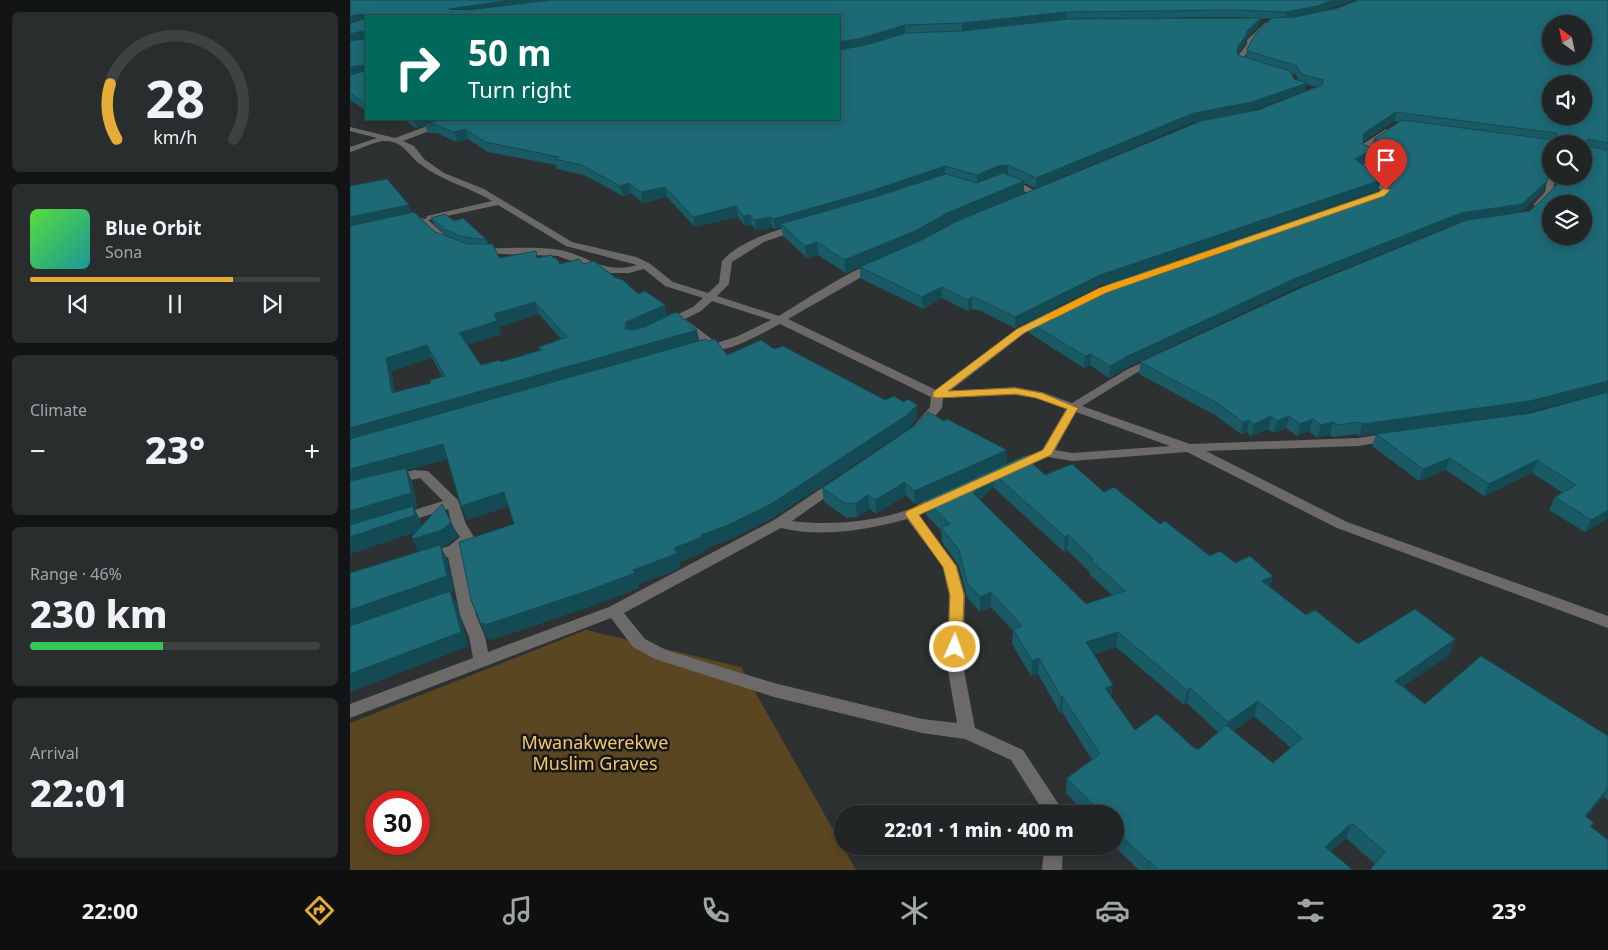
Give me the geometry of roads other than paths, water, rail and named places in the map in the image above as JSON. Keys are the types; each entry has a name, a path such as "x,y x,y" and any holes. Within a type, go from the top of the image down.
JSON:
{"street":[{"path":"1259,23 1276,24"},
{"path":"1260,66 1241,62 1242,59 1240,57 1250,44 1250,40 1267,24"},
{"path":"396,141 438,125 462,120"},
{"path":"1361,201 1386,190 1358,170 1382,158 1366,151 1366,146 1398,125"},
{"path":"350,129 396,141 411,148 421,161 441,175 481,191 569,244 633,259 646,265 669,284 779,319 937,395 1015,391 1038,395 1189,448 1342,525 1608,622"},
{"path":"350,150 383,139"},
{"path":"1002,180 1008,180 1037,194"},
{"path":"1527,215 1549,193 1550,185"},
{"path":"500,202 417,221 443,240 462,248 559,254 603,270 629,270 646,265"},
{"path":"664,326 696,309 724,284 727,261 742,248 771,235 808,224"},
{"path":"696,351 712,346 729,344 779,319 849,277 884,262"},
{"path":"913,433 936,408 937,395 1021,331 1054,315"},
{"path":"679,317 712,346"},
{"path":"1047,453 1073,408 1132,371 1167,354"},
{"path":"1006,470 1047,453 1072,456 1189,448 1358,442 1404,435"},
{"path":"376,484 414,474 423,474 453,503 459,525 467,537 463,544 454,550 418,561"},
{"path":"350,710 614,610 779,523 850,475"},
{"path":"779,523 796,528 875,523 911,514 950,495"},
{"path":"391,522 453,503"},
{"path":"911,514 950,566 957,595 955,665 967,732"},
{"path":"454,550 482,660"},
{"path":"446,601 464,595"},
{"path":"614,610 639,642 661,654 774,690 922,726 967,732 1017,755 1050,805"},
{"path":"1052,870 1053,855"}],"park label":[{"name":"Mwanakwerekwe Muslim Graves","path":"595,752"}]}
